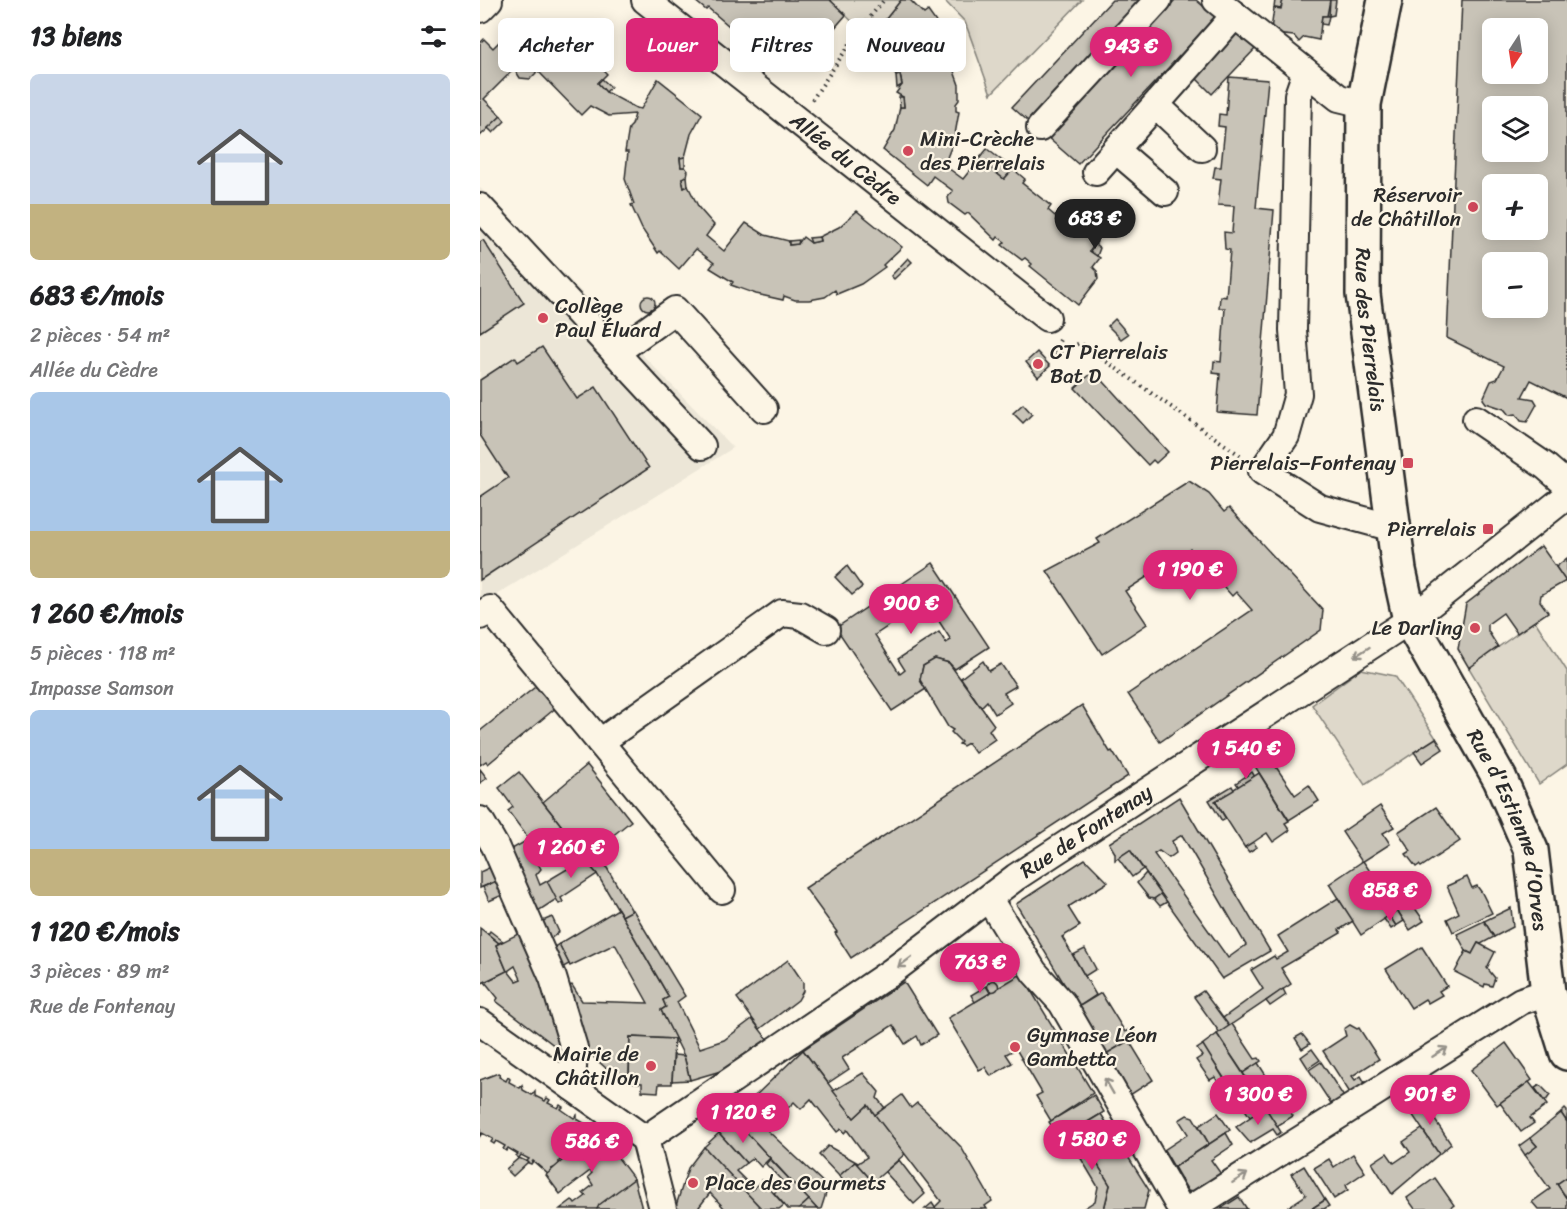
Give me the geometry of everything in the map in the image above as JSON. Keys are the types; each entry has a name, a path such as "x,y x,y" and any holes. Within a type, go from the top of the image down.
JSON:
{"main road":[{"name":"Rue des Pierrelais","path":"1385,0 1364,104 1364,294 1393,528 1410,620"},
{"name":"Rue d'Estienne d'Orves","path":"1410,620 1500,779 1531,850 1548,992 1567,1053"}],"street":[{"path":"480,9 489,0"},
{"name":"Allée du Cèdre","path":"645,0 1047,318"},
{"path":"1040,128 1158,0"},
{"path":"1096,172 1156,105 1225,8 1339,98 1364,104"},
{"path":"1306,72 1298,95 1293,330 1298,394 1286,436 1262,471 1320,508 1393,528"},
{"path":"1156,105 1202,148"},
{"path":"1116,150 1166,192"},
{"path":"480,207 702,446"},
{"path":"615,353 675,310 764,409"},
{"path":"1476,419 1545,466 1567,485"},
{"name":"Rue de Fontenay","path":"645,1139 891,972 1016,878 1410,620 1567,496"},
{"path":"480,616 490,609 722,890"},
{"path":"600,742 782,612 800,615 826,630"},
{"path":"480,820 495,846 554,978 574,1048 572,1087"},
{"path":"989,899 1034,972 1062,1004 1181,1209"},
{"path":"1190,1209 1521,1001 1548,992"},
{"path":"481,1024 645,1139 663,1209"}],"path":[{"path":"798,121 860,29 884,0"},
{"path":"1047,318 1066,332 1050,357 1080,343 1262,471"}],"shaded area":[{"path":"830,0 901,0 887,18 848,18"},
{"path":"944,0 1082,0 991,94 966,25 966,18 961,18"},
{"name":"Collège Paul Éluard","path":"480,188 733,448 480,605"},
{"path":"1535,621 1567,671 1567,764 1539,784 1469,668"},
{"path":"1361,669 1395,676 1436,738 1365,785 1312,705"}],"building":[{"path":"694,0 830,0 846,15 834,29 834,18 730,18 730,27 708,8 706,10"},
{"path":"901,0 910,0 924,14 928,11 933,18 887,18"},
{"path":"1112,0 1143,0 1029,122 1012,107"},
{"path":"1175,0 1196,0 1216,17 1078,164 1047,137"},
{"path":"1275,0 1283,0 1281,9 1274,8"},
{"path":"1283,0 1330,0 1327,16 1322,16 1319,40 1304,37 1299,42 1294,36 1274,34 1271,30 1274,8 1281,9"},
{"path":"1330,0 1336,0 1334,15 1329,16"},
{"name":"Réservoir de Châtillon","path":"1462,0 1567,0 1567,398 1531,380 1522,397 1534,399 1537,404 1527,422 1521,421 1516,414 1509,415 1504,409 1486,403 1483,399 1491,381 1497,379 1504,366 1447,338"},
{"path":"1322,16 1329,16 1327,25 1321,24"},
{"path":"1235,32 1255,49 1212,94 1194,76"},
{"path":"484,39 493,48 498,43 498,72 511,72 484,99 501,116 480,136 480,43"},
{"path":"516,72 536,72 530,79 520,78"},
{"path":"539,72 605,72 607,74 598,83 606,92 641,109 658,79 702,114 691,134 685,157 680,158 681,167 685,167 688,171 687,176 682,178 684,188 688,186 699,208 714,225 706,236 724,251 746,223 765,235 789,241 789,245 798,244 803,237 811,243 820,241 819,237 839,227 857,211 902,247 883,265 885,267 861,284 837,294 835,290 825,297 809,300 795,300 784,296 783,300 731,285 733,282 710,268 714,263 696,249 679,269 660,251 658,253 642,229 631,205 634,204 625,179 628,152 625,152 629,128 635,114 609,116 590,106 581,115"},
{"path":"894,72 954,72 959,85 956,111 959,112 954,140 944,165 963,179 975,164 984,163 1004,179 1013,169 1025,179 1022,183 1051,206 1048,210 1055,216 1059,212 1071,222 1082,221 1085,233 1097,242 1090,251 1100,258 1093,267 1097,271 1098,279 1078,305 1030,266 1032,264 1025,258 1022,260 1002,245 1005,242 998,237 996,240 968,213 965,215 949,203 948,197 953,191 933,176 927,185 883,150 895,130 900,107 904,107 903,97 896,93 902,85 900,75 896,76"},
{"path":"900,75 902,85 897,88 896,76"},
{"path":"1229,77 1268,80 1256,208 1274,210 1257,415 1217,412 1220,374 1213,373 1214,361 1221,362 1225,308 1219,308 1220,296 1226,297 1230,250 1225,249 1224,232 1232,233 1234,206 1218,205 1221,179 1213,178 1215,167 1221,167 1225,127 1218,126 1219,114 1226,115"},
{"path":"602,79 611,87 606,92 598,83"},
{"path":"899,97 903,97 904,107 900,107"},
{"path":"501,116 505,121 493,133 488,128"},
{"path":"987,149 1013,169 1004,179 984,163 975,164"},
{"path":"685,157 685,167 681,167 680,158"},
{"path":"687,176 688,186 684,188 682,178"},
{"path":"819,237 820,241 811,243 809,238"},
{"path":"483,240 524,303 480,332 480,242"},
{"path":"799,240 798,244 789,245 789,241"},
{"path":"1095,244 1100,248 1097,256 1090,251"},
{"path":"908,258 912,262 894,279 891,276"},
{"path":"648,296 653,298 655,303 653,308 648,310 643,308 641,303 643,298"},
{"path":"1115,319 1128,334 1121,339 1108,326"},
{"path":"542,347 577,399 596,387 649,468 480,580 480,497 508,478 480,435 480,380 515,357 518,362"},
{"name":"CT Pierrelais Bat D","path":"1037,352 1050,366 1038,377 1026,362"},
{"path":"1094,371 1168,452 1156,463 1153,460 1148,465 1075,388"},
{"path":"1023,404 1032,414 1023,423 1013,413"},
{"path":"1189,481 1209,494 1224,512 1229,508 1323,610 1321,630 1160,742 1128,694 1252,610 1236,592 1232,596 1190,549 1125,591 1147,624 1102,654 1047,571 1100,543 1097,539"},
{"path":"1541,546 1566,581 1541,595 1540,601 1548,612 1517,633 1503,613 1488,624 1488,631 1498,647 1469,668 1458,649 1466,604"},
{"path":"1567,558 1567,583 1556,567"},
{"path":"933,563 989,647 955,669 949,663 935,659 923,666 920,680 926,689 892,711 836,628","holes":["926,601 951,640 946,643 939,632 898,659 905,670 900,674 875,635"]},
{"path":"847,566 862,587 852,595 835,577"},
{"path":"935,659 949,663 994,725 989,730 995,739 975,753 968,743 963,746 959,744 961,742 951,732 953,730 948,727 920,680 923,666"},
{"path":"983,661 989,671 1001,664 1016,686 1004,693 1011,703 995,714 987,701 981,707 961,678"},
{"path":"539,684 557,707 488,764 486,761 480,765 480,731"},
{"path":"1082,705 1110,752 1112,751 1128,776 851,958 835,933 837,932 805,888"},
{"path":"1267,737 1272,746 1270,758 1295,795 1309,785 1319,801 1289,820 1246,752"},
{"path":"1436,738 1443,749 1422,763 1414,752"},
{"path":"587,765 631,821 586,857 543,802"},
{"path":"480,769 487,778 480,783"},
{"path":"519,772 561,825 551,832 560,845 551,850 530,847 526,841 529,839 508,811 513,807 499,788"},
{"path":"1252,772 1255,777 1239,787 1236,783"},
{"path":"1259,773 1289,821 1285,823 1290,830 1273,842 1267,833 1245,848 1215,801"},
{"path":"1232,786 1234,790 1215,801 1226,819 1222,821 1209,800"},
{"path":"1179,797 1270,951 1222,979 1130,850 1115,860 1115,853 1109,843","holes":["1182,835 1246,945 1228,958 1154,854 1159,851 1169,858 1176,853 1172,841"]},
{"path":"1380,806 1394,827 1383,833 1390,844 1362,862 1342,832"},
{"path":"1436,807 1460,841 1421,867 1419,865 1416,867 1406,854 1411,851 1398,832"},
{"path":"526,841 541,869 536,875 540,885 547,881 558,898 532,915 503,854"},
{"path":"1253,842 1257,847 1249,852 1245,847"},
{"path":"596,849 632,911 622,916 597,874 584,859"},
{"path":"1130,850 1143,869 1132,877 1118,858"},
{"path":"584,859 597,874 561,898 563,902 559,904 547,881"},
{"path":"1085,859 1108,882 1068,907 1080,926 1062,937 1096,995 1078,1007 1016,904"},
{"path":"1363,861 1376,880 1360,891 1367,903 1385,895 1396,911 1361,935 1329,884"},
{"path":"495,865 501,879 480,888 480,872"},
{"path":"1146,873 1161,894 1154,899 1149,898 1137,883"},
{"path":"1467,877 1472,888 1477,886 1482,893 1492,913 1453,932 1447,919 1459,913 1447,886"},
{"path":"501,879 507,893 489,901 483,887"},
{"path":"1161,894 1167,902 1160,906 1154,899"},
{"path":"1338,898 1353,921 1339,930 1341,933 1281,968 1291,984 1229,1026 1223,1018 1263,989 1251,970 1274,956 1276,959 1288,952 1278,936"},
{"path":"1410,901 1424,921 1410,930 1397,910"},
{"path":"1511,908 1513,927 1494,937 1484,921"},
{"path":"618,909 669,997 663,1000 666,1007 661,1010 678,1043 674,1042 674,1039 630,1037 629,1078 616,1077 580,1045 564,987 572,985 582,1001 648,1003 615,944 570,966 559,944"},
{"path":"633,910 685,996 677,1002 700,1048 724,1040 752,1019 768,1040 731,1068 690,1080 684,1056 661,1010 666,1007 663,1000 669,997 622,916"},
{"path":"1397,910 1404,921 1396,926 1389,915"},
{"path":"1389,915 1396,926 1391,929 1384,919"},
{"path":"552,917 559,932 545,943 536,924"},
{"path":"1484,921 1494,937 1481,944 1478,943 1472,954 1466,951 1457,934"},
{"path":"480,928 499,943 496,945 507,971 480,984"},
{"path":"490,931 503,941 499,943 488,934"},
{"path":"522,932 566,1044 559,1049 496,1001 498,998 485,982 507,971 496,945","holes":["515,966 521,979 516,981 508,971"]},
{"path":"1478,943 1495,952 1487,968 1495,978 1492,986 1485,984 1484,987 1455,972 1466,951 1472,954"},
{"path":"559,944 569,964 558,970 549,950"},
{"path":"1422,947 1447,986 1439,991 1442,995 1428,1003 1425,999 1411,1008 1386,969"},
{"path":"1085,949 1096,969 1085,976 1073,955"},
{"path":"788,960 803,982 803,991 798,1000 760,1029 737,998"},
{"name":"Gymnase Léon Gambetta","path":"1021,974 1093,1093 1051,1121 1036,1096 1042,1093 1016,1049 1006,1054 1012,1063 991,1076 985,1067 979,1070 948,1018"},
{"path":"993,981 997,982 997,990 993,991 989,990 988,986 989,982"},
{"path":"904,982 937,1035 921,1045 917,1036 905,1044 893,1025 842,1058 849,1069 828,1083 803,1050"},
{"path":"986,986 990,993 975,1002 971,995"},
{"path":"1283,989 1286,995 1270,1006 1266,1001"},
{"path":"1203,991 1229,1026 1220,1033 1194,997"},
{"path":"1101,993 1125,1032 1132,1028 1137,1036 1106,1054 1078,1007"},
{"path":"1232,1024 1255,1059 1259,1058 1261,1061 1243,1073 1217,1034"},
{"path":"1350,1025 1359,1028 1379,1059 1352,1076 1355,1080 1361,1076 1367,1086 1352,1096 1323,1051 1346,1036 1344,1029"},
{"path":"1217,1034 1265,1107 1250,1117 1202,1045"},
{"path":"1302,1034 1310,1044 1302,1049 1295,1038"},
{"name":"Mairie de Châtillon","path":"630,1037 674,1039 672,1084 659,1084 658,1092 642,1091 642,1083 629,1082"},
{"path":"1135,1037 1137,1040 1131,1044 1153,1080 1130,1095 1106,1054"},
{"path":"1506,1043 1532,1080 1497,1105 1471,1070"},
{"path":"1203,1045 1226,1082 1220,1086 1215,1077 1210,1080 1196,1060 1202,1056 1197,1049"},
{"path":"1312,1049 1320,1060 1308,1068 1301,1057"},
{"path":"803,1050 854,1118 868,1105 905,1154 873,1182 855,1162 839,1176 819,1155 828,1146 858,1163 867,1157 847,1130 844,1133 841,1129 837,1132 811,1099 801,1109 794,1102 778,1118 755,1096"},
{"path":"674,1055 684,1056 690,1080 672,1081"},
{"path":"1321,1062 1346,1100 1334,1108 1309,1070"},
{"path":"1258,1063 1272,1085 1277,1082 1279,1086 1259,1099 1243,1073"},
{"path":"498,1073 499,1077 506,1081 508,1077 509,1082 520,1088 522,1085 523,1090 532,1095 535,1091 535,1096 545,1101 547,1098 550,1100 548,1103 558,1108 560,1105 563,1107 561,1109 574,1118 577,1115 577,1119 591,1127 596,1133 559,1161 559,1166 551,1169 553,1172 549,1175 533,1161 531,1164 526,1162 529,1159 521,1155 519,1158 516,1156 518,1154 508,1148 506,1151 503,1149 505,1146 496,1141 494,1144 491,1142 493,1139 482,1133 480,1136 480,1080"},
{"path":"863,1073 879,1092 877,1098 885,1108 875,1115 868,1105 854,1118 833,1091"},
{"path":"1529,1082 1547,1105 1530,1118 1534,1123 1521,1132 1500,1103"},
{"path":"1284,1083 1292,1094 1282,1100 1275,1089"},
{"path":"1540,1085 1550,1095 1545,1102 1535,1088"},
{"path":"1275,1089 1293,1116 1277,1126 1259,1099"},
{"path":"902,1095 911,1108 917,1103 961,1147 992,1201 985,1206 987,1209 936,1209 935,1207 941,1201 875,1115"},
{"path":"1094,1095 1104,1112 1060,1139 1049,1122"},
{"path":"755,1096 780,1117 768,1131 828,1187 821,1209 817,1209 733,1118"},
{"path":"1421,1099 1451,1144 1439,1154 1408,1108"},
{"path":"1265,1107 1281,1132 1277,1135 1273,1129 1250,1143 1236,1127"},
{"path":"1565,1109 1567,1111 1567,1122 1561,1113"},
{"path":"1218,1113 1230,1130 1209,1144 1199,1126"},
{"path":"1561,1113 1567,1122 1567,1177 1557,1184 1567,1199 1567,1209 1538,1209 1532,1202 1550,1189 1525,1155 1537,1146 1530,1138"},
{"path":"1101,1114 1149,1190 1144,1209 1104,1209 1110,1185 1076,1129"},
{"path":"1187,1115 1193,1117 1209,1144 1174,1167 1164,1150 1188,1134 1179,1120"},
{"path":"733,1118 770,1158 761,1167 753,1158 746,1163 719,1133"},
{"path":"1076,1129 1110,1185 1104,1209 1083,1209 1095,1201 1098,1187 1067,1135"},
{"path":"1422,1129 1439,1154 1392,1194 1372,1163 1387,1153 1394,1163 1410,1152 1403,1142"},
{"path":"597,1130 634,1179 597,1209 560,1209 572,1200 575,1204 586,1196 583,1193 593,1185 588,1177 592,1173 590,1171 560,1194 546,1175"},
{"path":"719,1133 746,1163 736,1171 745,1180 739,1185 704,1147"},
{"path":"1226,1133 1233,1145 1211,1160 1221,1174 1224,1172 1227,1178 1201,1195 1188,1191 1174,1167"},
{"path":"1530,1138 1537,1146 1525,1155 1519,1146"},
{"path":"704,1147 762,1209 725,1209 710,1193 699,1207 701,1209 675,1209 688,1168"},
{"path":"1353,1154 1365,1172 1346,1185 1348,1190 1334,1199 1314,1168 1329,1159 1334,1167"},
{"path":"519,1158 528,1162 513,1176 506,1169"},
{"path":"770,1159 789,1179 784,1183 766,1164"},
{"path":"899,1160 925,1194 914,1204 885,1172"},
{"path":"855,1162 873,1182 867,1187 851,1189 839,1176"},
{"path":"1304,1166 1325,1200 1311,1209 1285,1209 1306,1195 1291,1174"},
{"path":"1567,1177 1567,1196 1566,1197 1557,1184"},
{"path":"1435,1178 1454,1205 1449,1209 1415,1209 1407,1198"},
{"path":"634,1179 642,1209 597,1209 599,1205"},
{"path":"789,1179 809,1200 799,1209 788,1209 774,1193"},
{"path":"762,1180 784,1205 779,1209 762,1209 744,1190 749,1187 752,1190"},
{"path":"1239,1197 1247,1209 1220,1209"},
{"path":"809,1200 817,1209 799,1209"},
{"path":"1325,1200 1329,1206 1324,1209 1311,1209"},
{"path":"932,1203 936,1209 925,1209"}],"place":[{"name":"Mini-Crèche des Pierrelais","path":"908,151"},
{"name":"Réservoir de Châtillon","path":"1473,207"},
{"name":"Collège Paul Éluard","path":"543,318"},
{"name":"CT Pierrelais Bat D","path":"1038,364"},
{"name":"Pierrelais–Fontenay","path":"1408,463"},
{"name":"Pierrelais","path":"1488,529"},
{"name":"Le Darling","path":"1475,628"},
{"name":"Gymnase Léon Gambetta","path":"1015,1047"},
{"name":"Mairie de Châtillon","path":"651,1066"},
{"name":"Place des Gourmets","path":"693,1183"}]}
